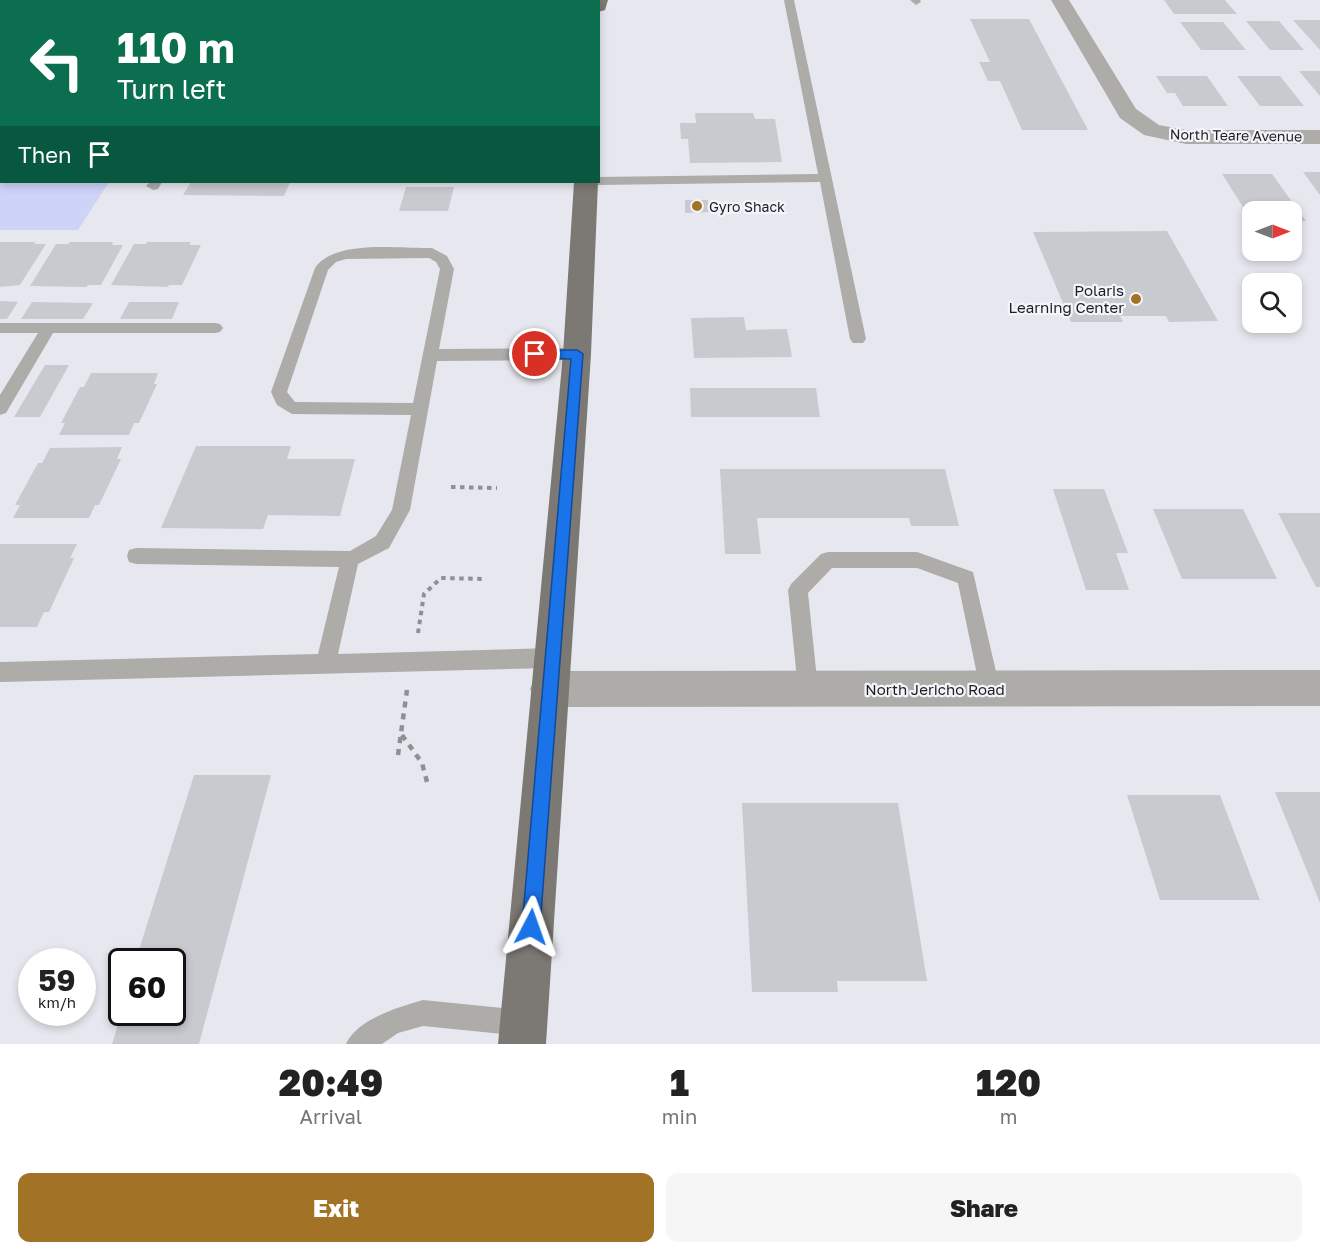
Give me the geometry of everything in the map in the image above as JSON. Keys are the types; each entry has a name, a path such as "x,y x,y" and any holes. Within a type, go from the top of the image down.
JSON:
{"main road":[{"path":"523,1034 577,354 586,183"}],"street":[{"name":"North Teare Avenue","path":"1060,0 1128,113 1152,130 1186,137 1320,137"},
{"name":"North Jericho Road","path":"550,673 808,689 1320,688"}],"lane":[{"path":"789,0 858,339"},
{"path":"600,181 825,178"},
{"path":"136,556 350,559 376,549 389,537 401,510 447,270 442,259 432,253 345,254 331,259 322,268 279,392 283,402 292,408 420,409"},
{"path":"0,328 215,328"},
{"path":"0,409 49,328"},
{"path":"431,355 577,354"},
{"path":"326,664 350,559"},
{"path":"808,689 798,590 828,560 917,560 966,578 990,689"},
{"path":"0,672 326,664 550,673"},
{"path":"359,1044 392,1022 423,1013 523,1034"}],"path":[{"path":"451,487 497,488"},
{"path":"417,643 424,594 441,578 486,579"},
{"path":"398,754 408,682"},
{"path":"402,735 422,763 427,782"}],"shaded area":[{"path":"0,183 108,183 78,230 0,230"}],"building":[{"path":"1164,0 1225,0 1237,14 1174,14"},
{"path":"970,19 1029,19 1088,130 1022,130 1000,81 988,81 979,62 990,62"},
{"path":"1293,20 1320,20 1320,50"},
{"path":"1246,21 1279,21 1304,50 1270,50"},
{"path":"1180,22 1223,22 1246,50 1201,50"},
{"path":"1299,71 1320,71 1320,96"},
{"path":"1156,76 1207,76 1228,106 1183,106 1175,93 1167,93"},
{"path":"1237,76 1280,76 1304,106 1260,106"},
{"path":"695,113 753,113 755,119 775,119 782,162 690,163 688,139 681,139 680,123 696,123"},
{"path":"1303,172 1320,172 1320,195"},
{"path":"1222,174 1272,174 1292,201 1242,201 1242,205"},
{"path":"190,183 290,183 284,196 183,195"},
{"path":"406,187 454,187 448,211 399,211"},
{"name":"Gyro Shack","path":"685,200 708,200 709,212 685,213"},
{"path":"1167,231 1218,321 1169,322 1166,316 1120,316 1123,322 1071,322 1033,232"},
{"path":"0,242 46,244 20,285 0,287"},
{"path":"113,242 112,245 123,245 101,285 30,286 56,244"},
{"path":"147,242 191,242 189,245 201,245 182,285 169,285 168,287 111,285 134,244 146,244"},
{"path":"0,301 18,302 7,319 0,319"},
{"path":"32,302 93,303 83,319 21,319"},
{"path":"129,302 179,302 172,319 120,319"},
{"path":"744,317 746,330 787,329 792,357 694,358 691,318"},
{"path":"45,365 69,365 40,417 14,417"},
{"path":"91,373 158,373 154,384 157,384 139,423 134,423 129,435 59,435 65,423 61,423 80,387 84,387"},
{"path":"690,388 816,388 820,417 691,417"},
{"path":"196,446 291,446 287,459 355,459 340,516 268,515 263,529 161,528"},
{"path":"122,447 117,459 121,459 99,505 95,505 89,518 13,518 20,505 15,505 38,463 42,463 50,448"},
{"path":"720,469 945,469 959,526 911,526 909,518 757,518 761,554 725,554"},
{"path":"1053,489 1104,489 1128,553 1116,553 1129,590 1086,590"},
{"path":"1153,509 1243,509 1277,579 1182,579"},
{"path":"1278,513 1320,513 1320,587 1316,587"},
{"path":"0,544 77,544 70,558 74,558 49,612 44,612 37,627 0,627"},
{"path":"194,775 271,775 199,1044 112,1044 118,1026 186,1026 186,948 140,948"},
{"path":"1275,792 1320,792 1320,903"},
{"path":"1127,795 1220,795 1260,900 1160,900"},
{"path":"742,803 898,803 927,981 837,981 838,992 752,992"}],"place":[{"name":"Gyro Shack","path":"697,206"},
{"name":"Polaris Learning Center","path":"1136,299"}],"route":[{"path":"531,927 577,354 535,354"}]}
